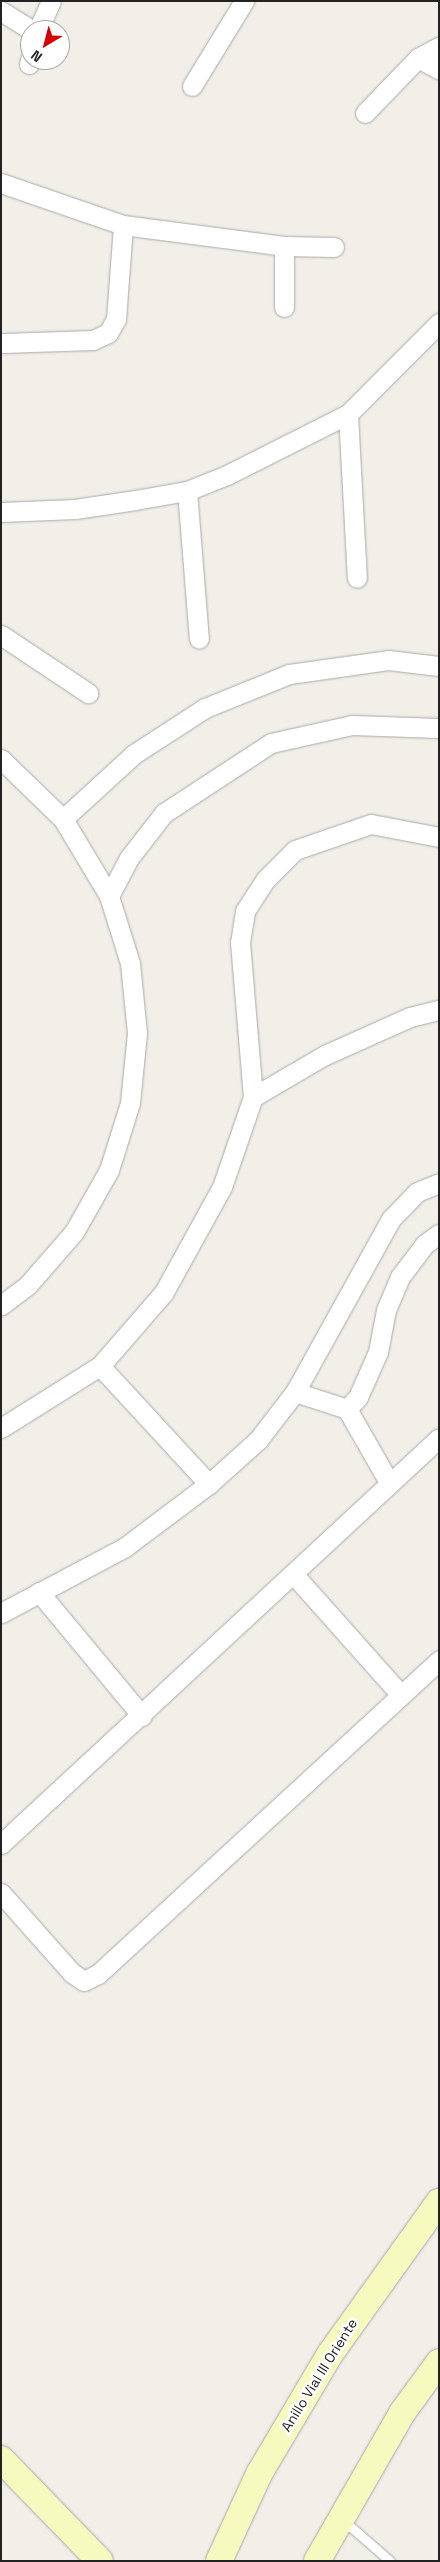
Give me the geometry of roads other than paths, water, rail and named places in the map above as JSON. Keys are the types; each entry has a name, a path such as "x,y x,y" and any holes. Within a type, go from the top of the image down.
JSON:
{"main road":[{"name":"Anillo Vial III Oriente","path":"219,2561 259,2474 330,2354 439,2202"},
{"path":"317,2561 402,2413 439,2362"},
{"path":"1,2460 100,2561"}],"street":[{"path":"42,20 51,1"},
{"path":"192,86 244,1"},
{"path":"1,11 20,23"},
{"path":"365,113 418,58 439,47"},
{"path":"418,58 439,69"},
{"path":"1,183 123,225 284,246 334,247"},
{"path":"3,343 93,340 108,333 116,319 123,225"},
{"path":"284,246 284,307"},
{"path":"1,512 75,509 187,492 348,414 439,323"},
{"path":"348,414 357,578"},
{"path":"187,492 199,639"},
{"path":"1,635 88,693"},
{"path":"63,819 134,754 205,708 288,674 388,660 439,666"},
{"path":"108,896 129,858 164,813 271,742 352,725 439,728"},
{"path":"1,759 63,819 108,896 130,963 137,1033 130,1103 109,1170 74,1232 28,1284 1,1305"},
{"path":"1,1428 100,1366 164,1292 222,1187 253,1097 240,943 245,911 266,879 295,850 371,824 439,837"},
{"path":"253,1097 324,1055 410,1017 439,1010"},
{"path":"1,1613 125,1547 209,1484 258,1440 295,1392 391,1219 416,1192 439,1183"},
{"path":"347,1409 358,1397 378,1352 386,1310 400,1277 425,1244 439,1234"},
{"path":"100,1366 209,1484"},
{"path":"295,1392 347,1409 390,1484"},
{"path":"1,1844 295,1576 439,1438"},
{"path":"295,1576 401,1695"},
{"path":"38,1592 142,1716"},
{"path":"1,1893 72,1973 84,1981 98,1974 439,1660"}],"lane":[{"path":"342,2518 390,2561"}]}
